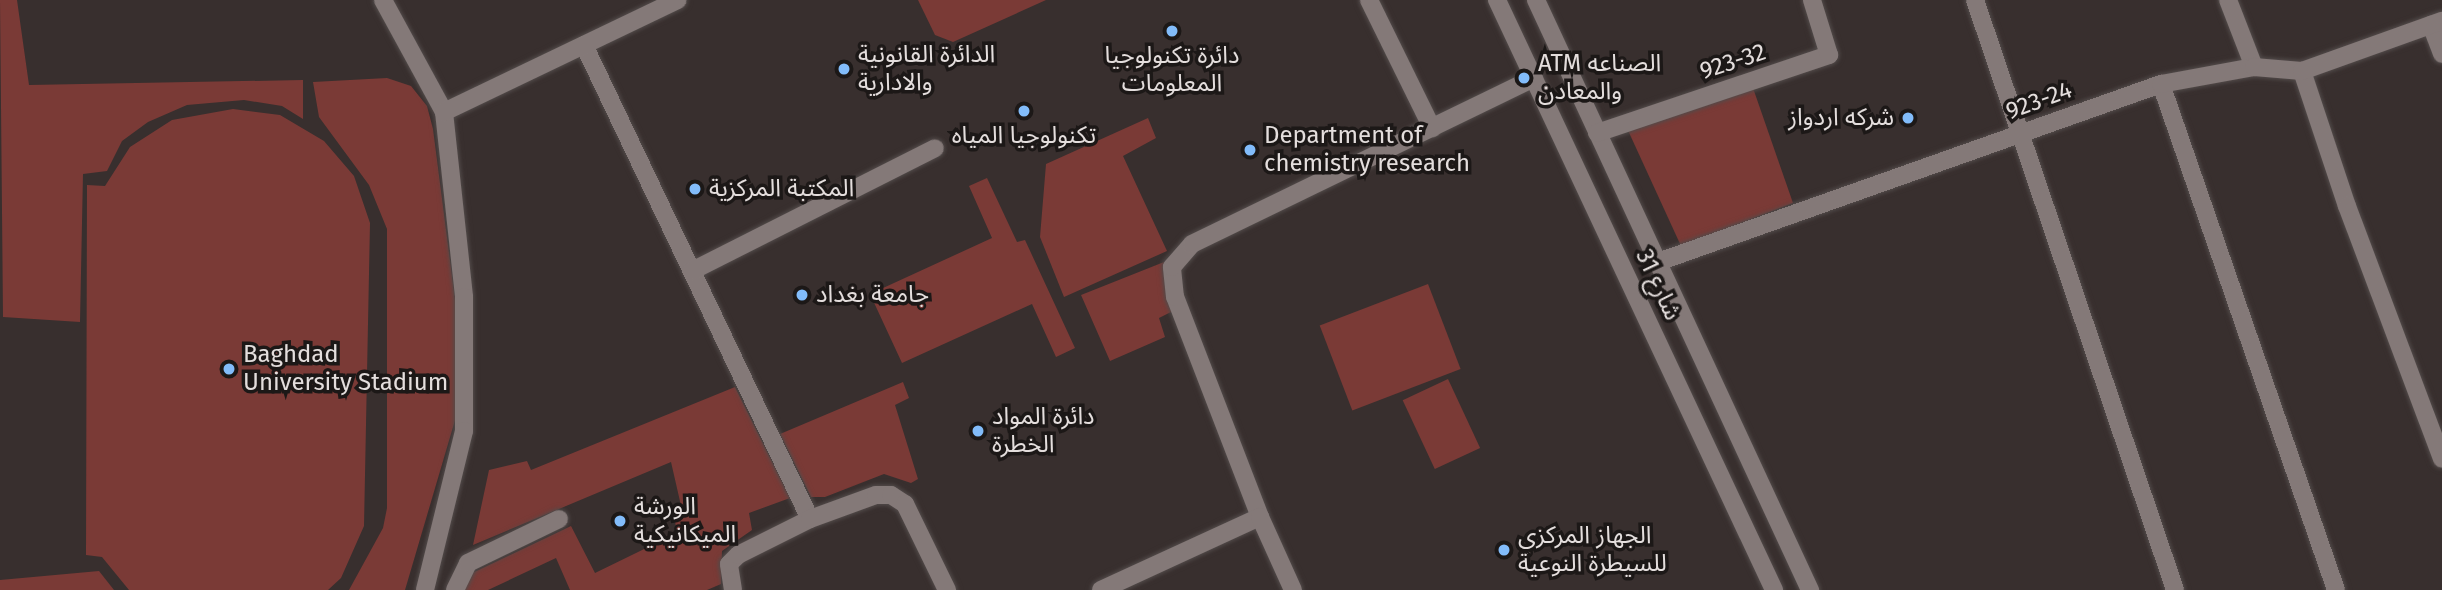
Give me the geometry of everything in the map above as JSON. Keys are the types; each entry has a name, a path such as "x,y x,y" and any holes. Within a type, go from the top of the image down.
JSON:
{"street":[{"path":"383,0 443,112 464,297 464,431 425,590"},
{"path":"443,112 678,0"},
{"path":"1369,0 1432,128"},
{"name":"شارع 31","path":"1497,0 1774,590"},
{"name":"شارع 31","path":"1536,0 1810,590"},
{"name":"923-32","path":"1597,133 1829,55 1812,0"},
{"path":"1975,0 2018,134 2175,590"},
{"path":"2228,0 2254,67"},
{"path":"2437,23 2442,54"},
{"name":"923-24","path":"1658,262 2161,84 2254,67 2302,71 2437,23"},
{"path":"584,45 810,519"},
{"path":"2302,71 2347,206 2442,459"},
{"path":"1293,590 1260,517 1175,297 1171,267 1192,244 1534,78"},
{"path":"2161,84 2336,590"},
{"path":"692,271 935,148"},
{"path":"733,590 729,564 738,555 859,498 891,495 905,504 947,590"},
{"path":"1101,590 1260,517"},
{"path":"455,590 468,563 559,519"}],"shaded area":[{"path":"0,0 17,0 29,85 303,80 303,119 282,106 244,100 187,105 148,122 122,141 107,171 83,174 80,322 3,317"},
{"path":"918,0 1046,0 953,42 935,35"},
{"path":"387,78 411,86 427,106 433,129 455,299 456,417 405,590 349,590 383,528 387,508 387,229 369,185 319,117 313,82"},
{"path":"1753,88 1793,203 1681,246 1626,126"},
{"name":"Baghdad University Stadium","path":"233,109 280,115 324,141 354,176 370,223 364,526 341,578 328,590 129,590 102,557 86,555 87,185 105,186 130,147 172,120"},
{"path":"1148,118 1156,138 1123,156 1167,251 1064,297 1040,237 1046,164"},
{"path":"987,178 1017,242 1025,240 1075,348 1056,357 1032,304 902,363 870,294 992,238 969,186"},
{"path":"1164,262 1173,311 1159,318 1165,337 1110,361 1081,295"},
{"path":"1428,284 1461,369 1352,411 1320,326"},
{"path":"1448,379 1480,448 1435,469 1403,400"},
{"path":"903,382 909,398 895,405 918,479 911,483 884,474 825,497 811,497 780,434"},
{"path":"735,387 790,498 749,513 752,530 722,551 721,584 707,590 570,590 556,558 488,590 463,590 468,575 571,526 595,573 677,533 674,515 682,510 671,462 473,545 489,470 527,461 531,470"},
{"path":"99,571 114,590 0,590 0,580"}],"place":[{"name":"دائرة تكنولوجيا المعلومات","path":"1172,31"},
{"name":"الدائرة القانونية والادارية","path":"844,69"},
{"name":"ATM الصناعه والمعادن","path":"1524,78"},
{"name":"تكنولوجيا المياه","path":"1024,111"},
{"name":"شركه اردواز","path":"1908,118"},
{"name":"Department of chemistry research","path":"1250,150"},
{"name":"المكتبة المركزية","path":"695,189"},
{"name":"جامعة بغداد","path":"802,295"},
{"name":"Baghdad University Stadium","path":"229,369"},
{"name":"دائرة المواد الخطرة","path":"978,431"},
{"name":"الورشة الميكانيكية","path":"620,521"},
{"name":"الجهاز المركزي للسيطرة النوعية","path":"1504,550"}]}
